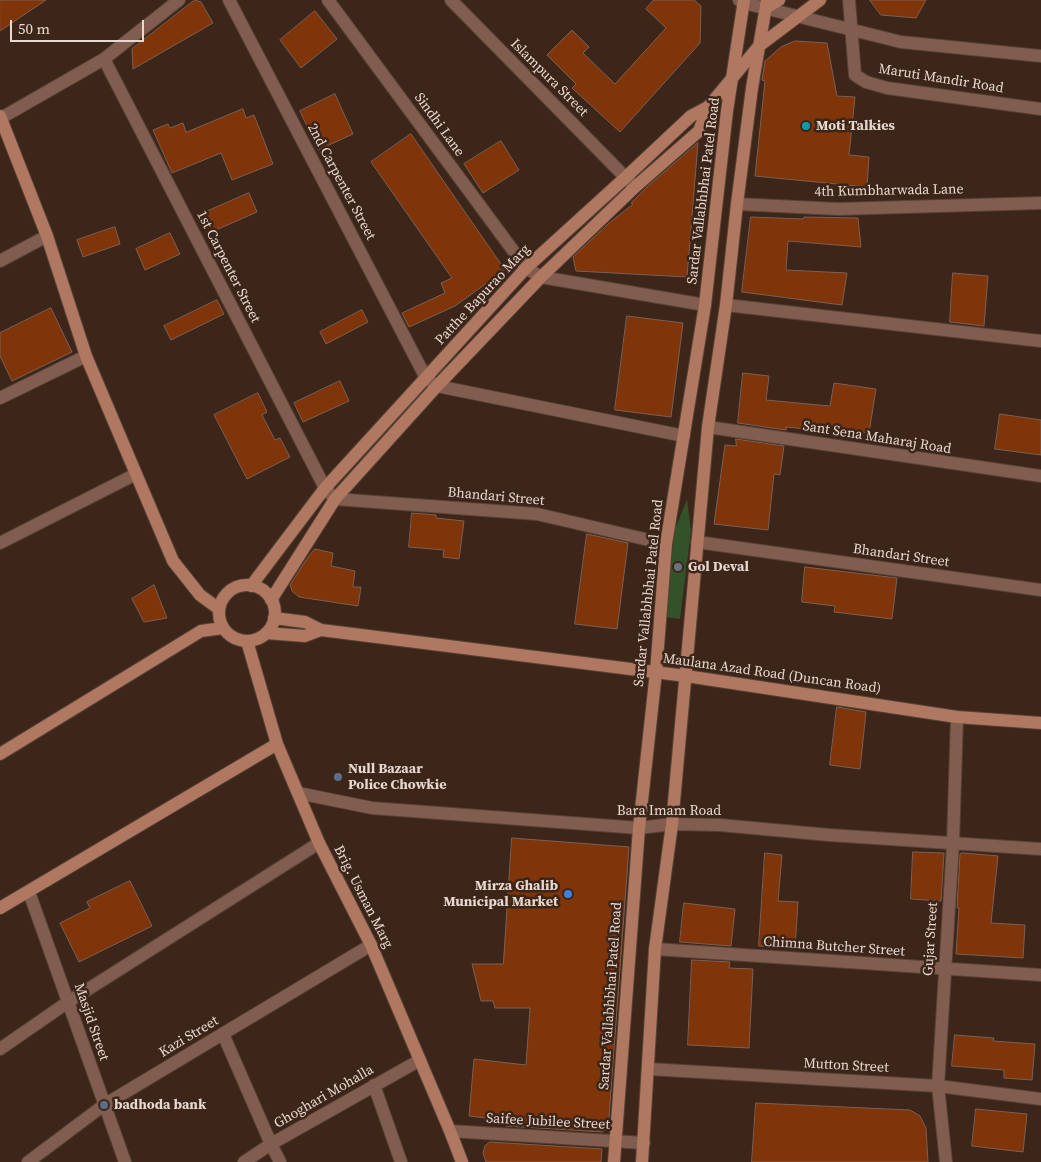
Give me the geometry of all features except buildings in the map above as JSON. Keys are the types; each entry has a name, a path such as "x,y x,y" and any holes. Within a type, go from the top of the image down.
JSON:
{"street":[{"path":"179,0 104,59 1,117 47,236 86,356 173,561 200,595 219,609"},
{"name":"2nd Carpenter Street","path":"229,0 426,378"},
{"name":"Sindhi Lane","path":"328,0 526,268"},
{"name":"Islampura Street","path":"451,0 635,187"},
{"path":"767,4 780,0"},
{"path":"759,46 820,0"},
{"path":"849,0 852,29"},
{"path":"742,1 767,4 800,15 902,42 1041,56"},
{"name":"Sardar Vallabhbhai Patel Road","path":"614,1162 639,828 656,672 666,544 705,305 742,1"},
{"path":"642,1162 649,1069 654,948 672,824 708,427 726,306 737,204 759,46 767,4"},
{"name":"Maruti Mandir Road","path":"852,29 855,75 866,82 887,88 1041,109"},
{"name":"Patthe Bapurao Marg","path":"251,586 324,488 526,268 690,116 708,108 759,46"},
{"name":"1st Carpenter Street","path":"104,59 324,488"},
{"path":"271,600 335,499 437,386 541,277 635,187 699,131 708,108"},
{"name":"4th Kumbharwada Lane","path":"737,204 838,209 1041,204"},
{"path":"0,261 47,236"},
{"path":"526,268 541,277 705,305"},
{"path":"726,306 1041,341"},
{"path":"0,398 86,356"},
{"path":"426,378 437,386 684,436"},
{"name":"Sant Sena Maharaj Road","path":"708,427 1041,476"},
{"path":"0,543 136,474"},
{"path":"324,488 335,499"},
{"name":"Bhandari Street","path":"335,499 537,514 666,544"},
{"name":"Bhandari Street","path":"697,542 1041,590"},
{"path":"242,586 251,586 259,588 266,593 274,609 274,618 271,627 266,633 256,639 247,641 237,640 223,628 219,618 219,609 227,594 242,586"},
{"path":"274,618 305,622 321,630"},
{"path":"0,754 201,631 223,628"},
{"path":"266,633 305,636 321,630"},
{"name":"Maulana Azad Road (Duncan Road)","path":"321,630 686,676 957,717 1041,722"},
{"name":"Brig. Usman Marg","path":"247,641 277,744 319,843 371,945 462,1162"},
{"name":"Gujar Street","path":"946,1162 938,1086 953,843 957,717"},
{"path":"0,908 277,744"},
{"name":"Bara Imam Road","path":"298,793 372,808 639,828 672,824 720,825 828,835 1041,849"},
{"path":"0,1049 68,1002 319,843"},
{"name":"Masjid Street","path":"29,892 125,1162"},
{"name":"Kazi Street","path":"28,1162 104,1105 371,945"},
{"name":"Chimna Butcher Street","path":"654,948 944,970 1041,975"},
{"path":"223,1034 280,1162"},
{"name":"Ghoghari Mohalla","path":"244,1162 271,1144 420,1060"},
{"name":"Mutton Street","path":"649,1069 938,1086 1041,1098"},
{"path":"374,1086 401,1162"},
{"name":"Saifee Jubilee Street","path":"450,1132 644,1143"}],"green space":[{"path":"687,499 691,531 680,619 665,617 675,529"}],"place":[{"name":"Moti Talkies","path":"806,126"},
{"name":"Gol Deval","path":"678,567"},
{"name":"Null Bazaar Police Chowkie","path":"338,777"},
{"name":"Mirza Ghalib Municipal Market","path":"568,894"},
{"name":"badhoda bank","path":"104,1105"}]}
